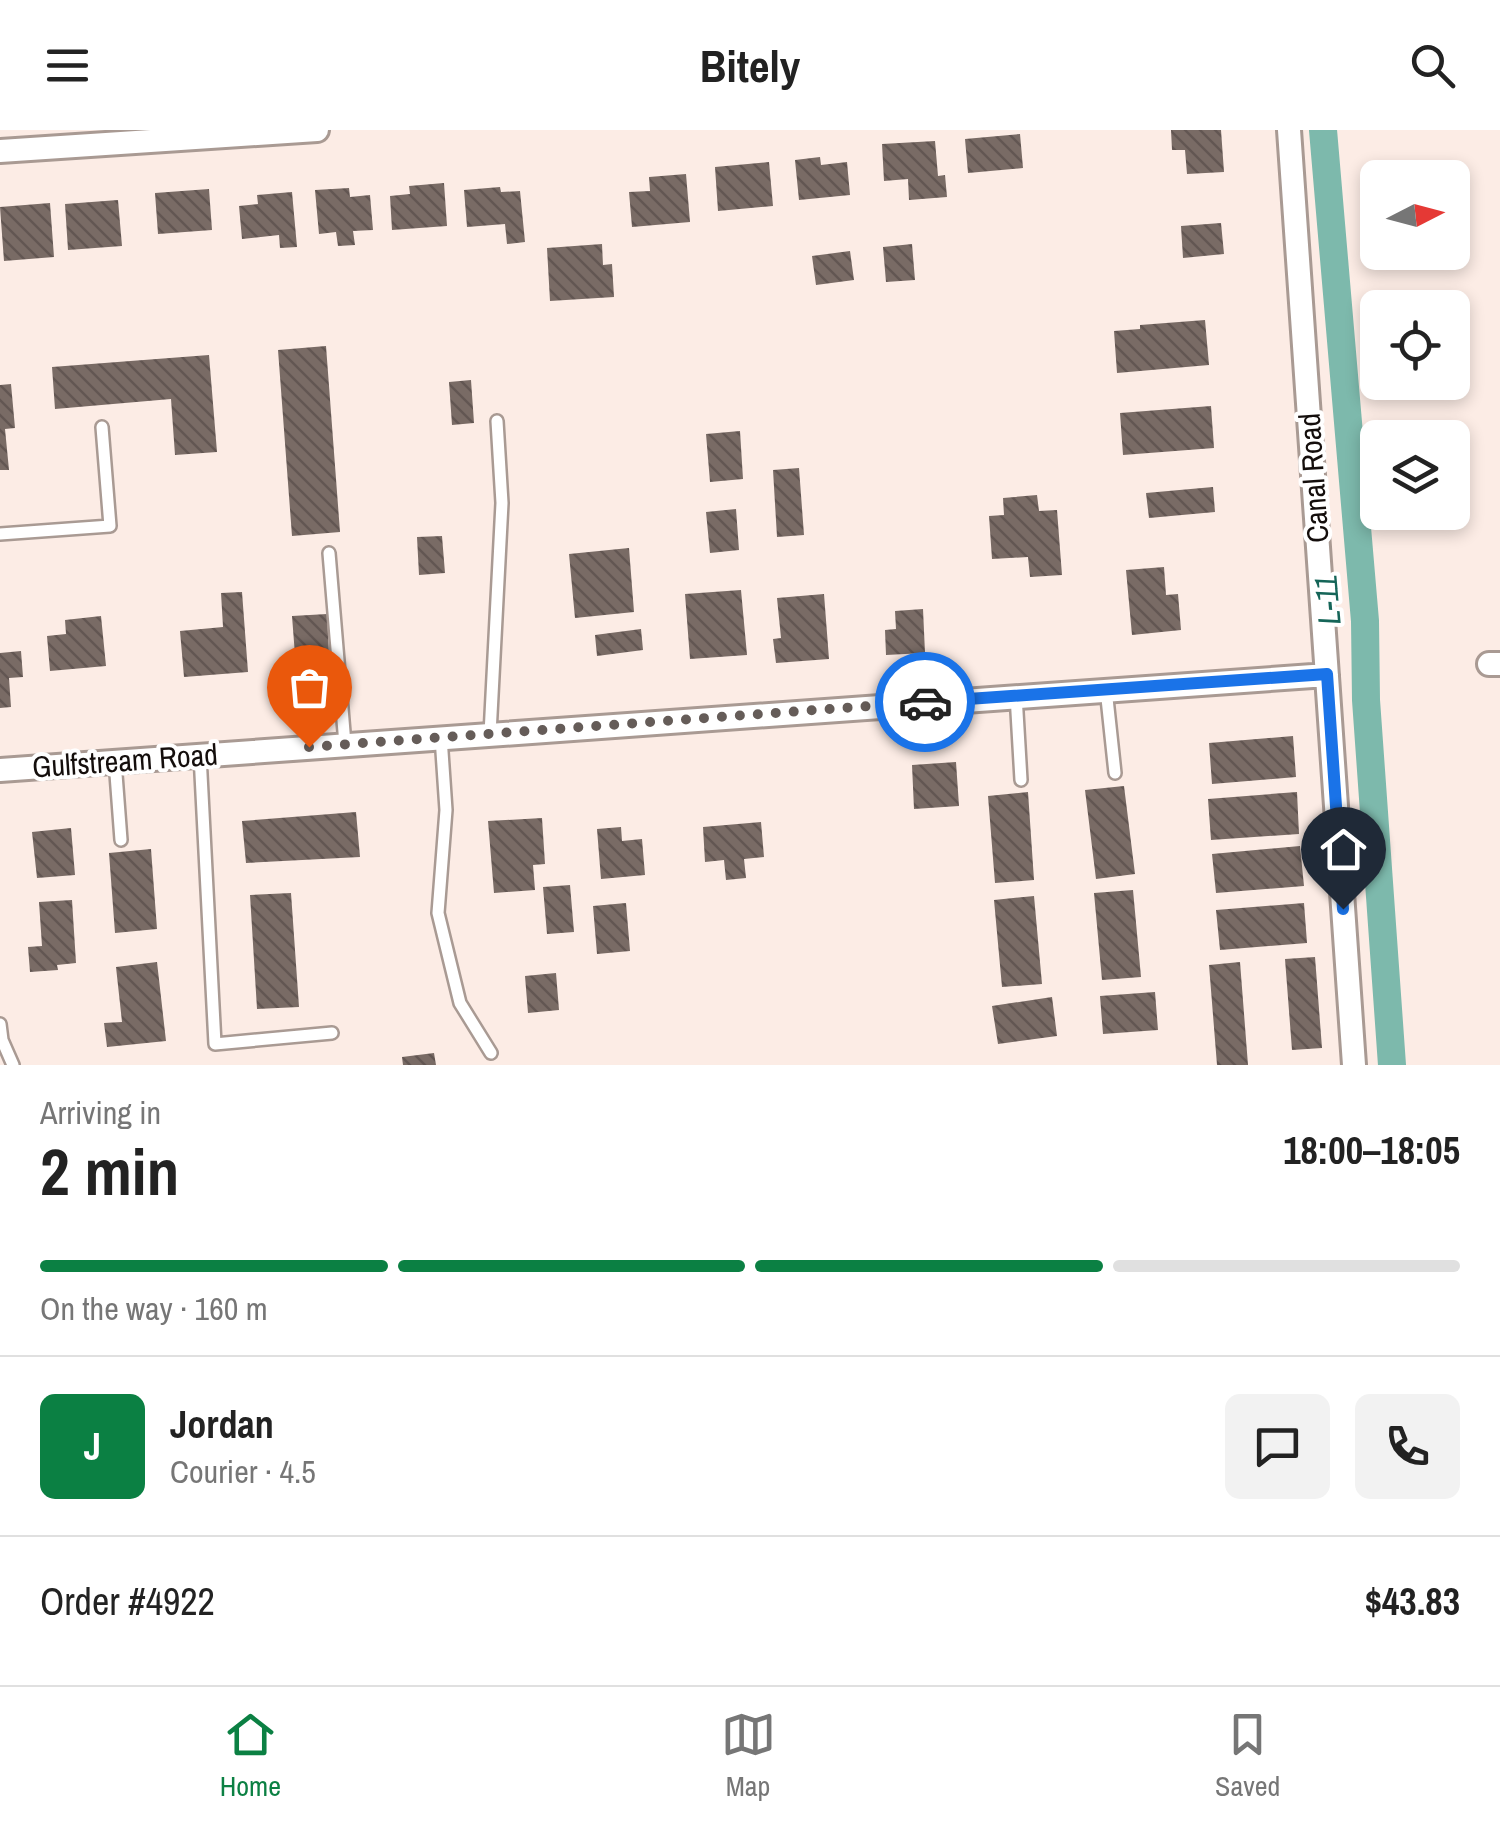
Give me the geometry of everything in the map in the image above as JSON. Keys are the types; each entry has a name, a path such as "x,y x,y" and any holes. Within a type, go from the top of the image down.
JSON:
{"street":[{"path":"0,152 317,130"},
{"name":"Canal Road","path":"1289,130 1354,1065"},
{"name":"Gulfstream Road","path":"0,770 1327,674"}],"lane":[{"path":"490,734 502,503 497,421"},
{"path":"0,534 110,526 102,428"},
{"path":"329,553 346,744"},
{"path":"1106,689 1115,773"},
{"path":"1016,695 1021,780"},
{"path":"441,737 446,810 438,913 460,1003 491,1053"},
{"path":"200,755 215,1044 332,1033"},
{"path":"115,761 121,840"},
{"path":"0,1024 2,1040 14,1065"}],"building":[{"path":"1171,130 1221,130 1224,172 1187,174 1185,150 1172,150"},
{"path":"1020,134 1023,168 968,173 965,139"},
{"path":"935,141 938,176 945,175 947,197 909,200 908,179 884,181 882,144"},
{"path":"820,157 821,165 847,162 850,195 799,200 795,160"},
{"path":"769,162 773,206 718,211 715,167"},
{"path":"686,174 690,222 632,227 629,192 650,191 649,177"},
{"path":"444,183 447,226 392,230 390,196 410,194 409,186"},
{"path":"500,187 501,192 520,191 525,242 507,244 505,224 467,227 464,190"},
{"path":"349,188 350,197 370,195 373,230 353,231 355,245 338,246 336,232 319,234 315,190"},
{"path":"209,189 212,230 158,234 155,193"},
{"path":"292,192 297,247 280,248 279,235 242,239 239,206 258,204 257,195"},
{"path":"118,200 122,246 68,250 65,204"},
{"path":"50,203 54,257 4,261 0,207"},
{"path":"1221,223 1224,254 1183,258 1181,226"},
{"path":"602,244 603,265 612,264 614,297 550,301 547,248"},
{"path":"912,244 915,280 886,282 883,247"},
{"path":"850,251 854,280 816,285 812,256"},
{"path":"1205,320 1209,365 1117,373 1114,331"},
{"path":"326,346 340,532 292,536 278,350"},
{"path":"209,355 217,452 175,455 171,399 55,409 52,367"},
{"path":"471,380 474,423 452,425 449,382"},
{"path":"11,384 15,428 5,429 9,470 0,470 0,385"},
{"path":"1211,406 1214,448 1123,455 1120,413"},
{"path":"740,431 743,479 710,482 706,434"},
{"path":"799,468 804,535 777,537 773,470"},
{"path":"1213,487 1215,512 1149,518 1146,493"},
{"path":"1037,495 1039,511 1057,510 1062,575 1030,577 1028,557 992,559 989,516 1004,515 1003,498"},
{"path":"736,509 739,550 710,553 706,512"},
{"path":"442,536 445,573 419,575 417,537"},
{"path":"629,548 634,612 575,618 569,554"},
{"path":"1164,567 1166,595 1178,594 1181,630 1132,635 1126,570"},
{"path":"741,590 747,655 690,659 685,594"},
{"path":"242,592 248,672 184,677 180,631 223,627 221,593"},
{"path":"824,594 829,659 776,663 773,639 781,638 777,598"},
{"path":"923,609 925,653 886,655 885,630 896,629 895,611"},
{"path":"327,614 329,653 295,655 292,616"},
{"path":"101,616 106,666 50,671 47,636 66,634 65,620"},
{"path":"641,629 643,650 597,656 595,635"},
{"path":"21,651 23,677 9,678 11,707 0,708 0,653"},
{"path":"1293,736 1296,777 1212,784 1209,743"},
{"path":"956,762 959,806 914,809 912,765"},
{"path":"1124,786 1135,874 1096,879 1085,790"},
{"path":"1028,792 1034,880 995,883 988,796"},
{"path":"1297,792 1299,834 1211,840 1208,799"},
{"path":"356,812 360,857 246,863 242,821"},
{"path":"542,818 545,864 533,865 535,890 494,893 488,821"},
{"path":"761,822 764,857 744,859 746,878 726,880 724,860 705,862 703,827"},
{"path":"621,827 622,841 642,839 645,875 601,879 597,829"},
{"path":"71,828 75,875 37,878 32,832"},
{"path":"1300,846 1304,886 1216,893 1212,854"},
{"path":"151,849 157,929 115,933 109,853"},
{"path":"570,885 574,932 547,934 543,887"},
{"path":"1133,890 1141,977 1102,980 1094,893"},
{"path":"291,893 299,1007 257,1009 250,895"},
{"path":"1034,896 1042,984 1002,987 994,900"},
{"path":"72,900 76,963 57,965 58,970 30,972 28,947 42,946 39,902"},
{"path":"626,903 630,951 597,954 593,906"},
{"path":"1304,903 1307,943 1220,950 1216,910"},
{"path":"1315,957 1322,1048 1292,1050 1285,959"},
{"path":"157,962 166,1041 107,1047 104,1023 122,1022 116,967"},
{"path":"1240,962 1248,1065 1217,1065 1209,965"},
{"path":"556,973 559,1010 528,1013 525,976"},
{"path":"1155,992 1158,1030 1103,1034 1100,996"},
{"path":"1052,997 1057,1036 998,1044 992,1006"},
{"path":"434,1053 436,1065 403,1065 402,1057"}],"waterway":[{"name":"L-11","path":"1323,130 1365,621 1366,700 1392,1065"}],"way so far":[{"path":"309,747 925,702"}],"route":[{"path":"925,702 1327,674 1343,909"}]}
